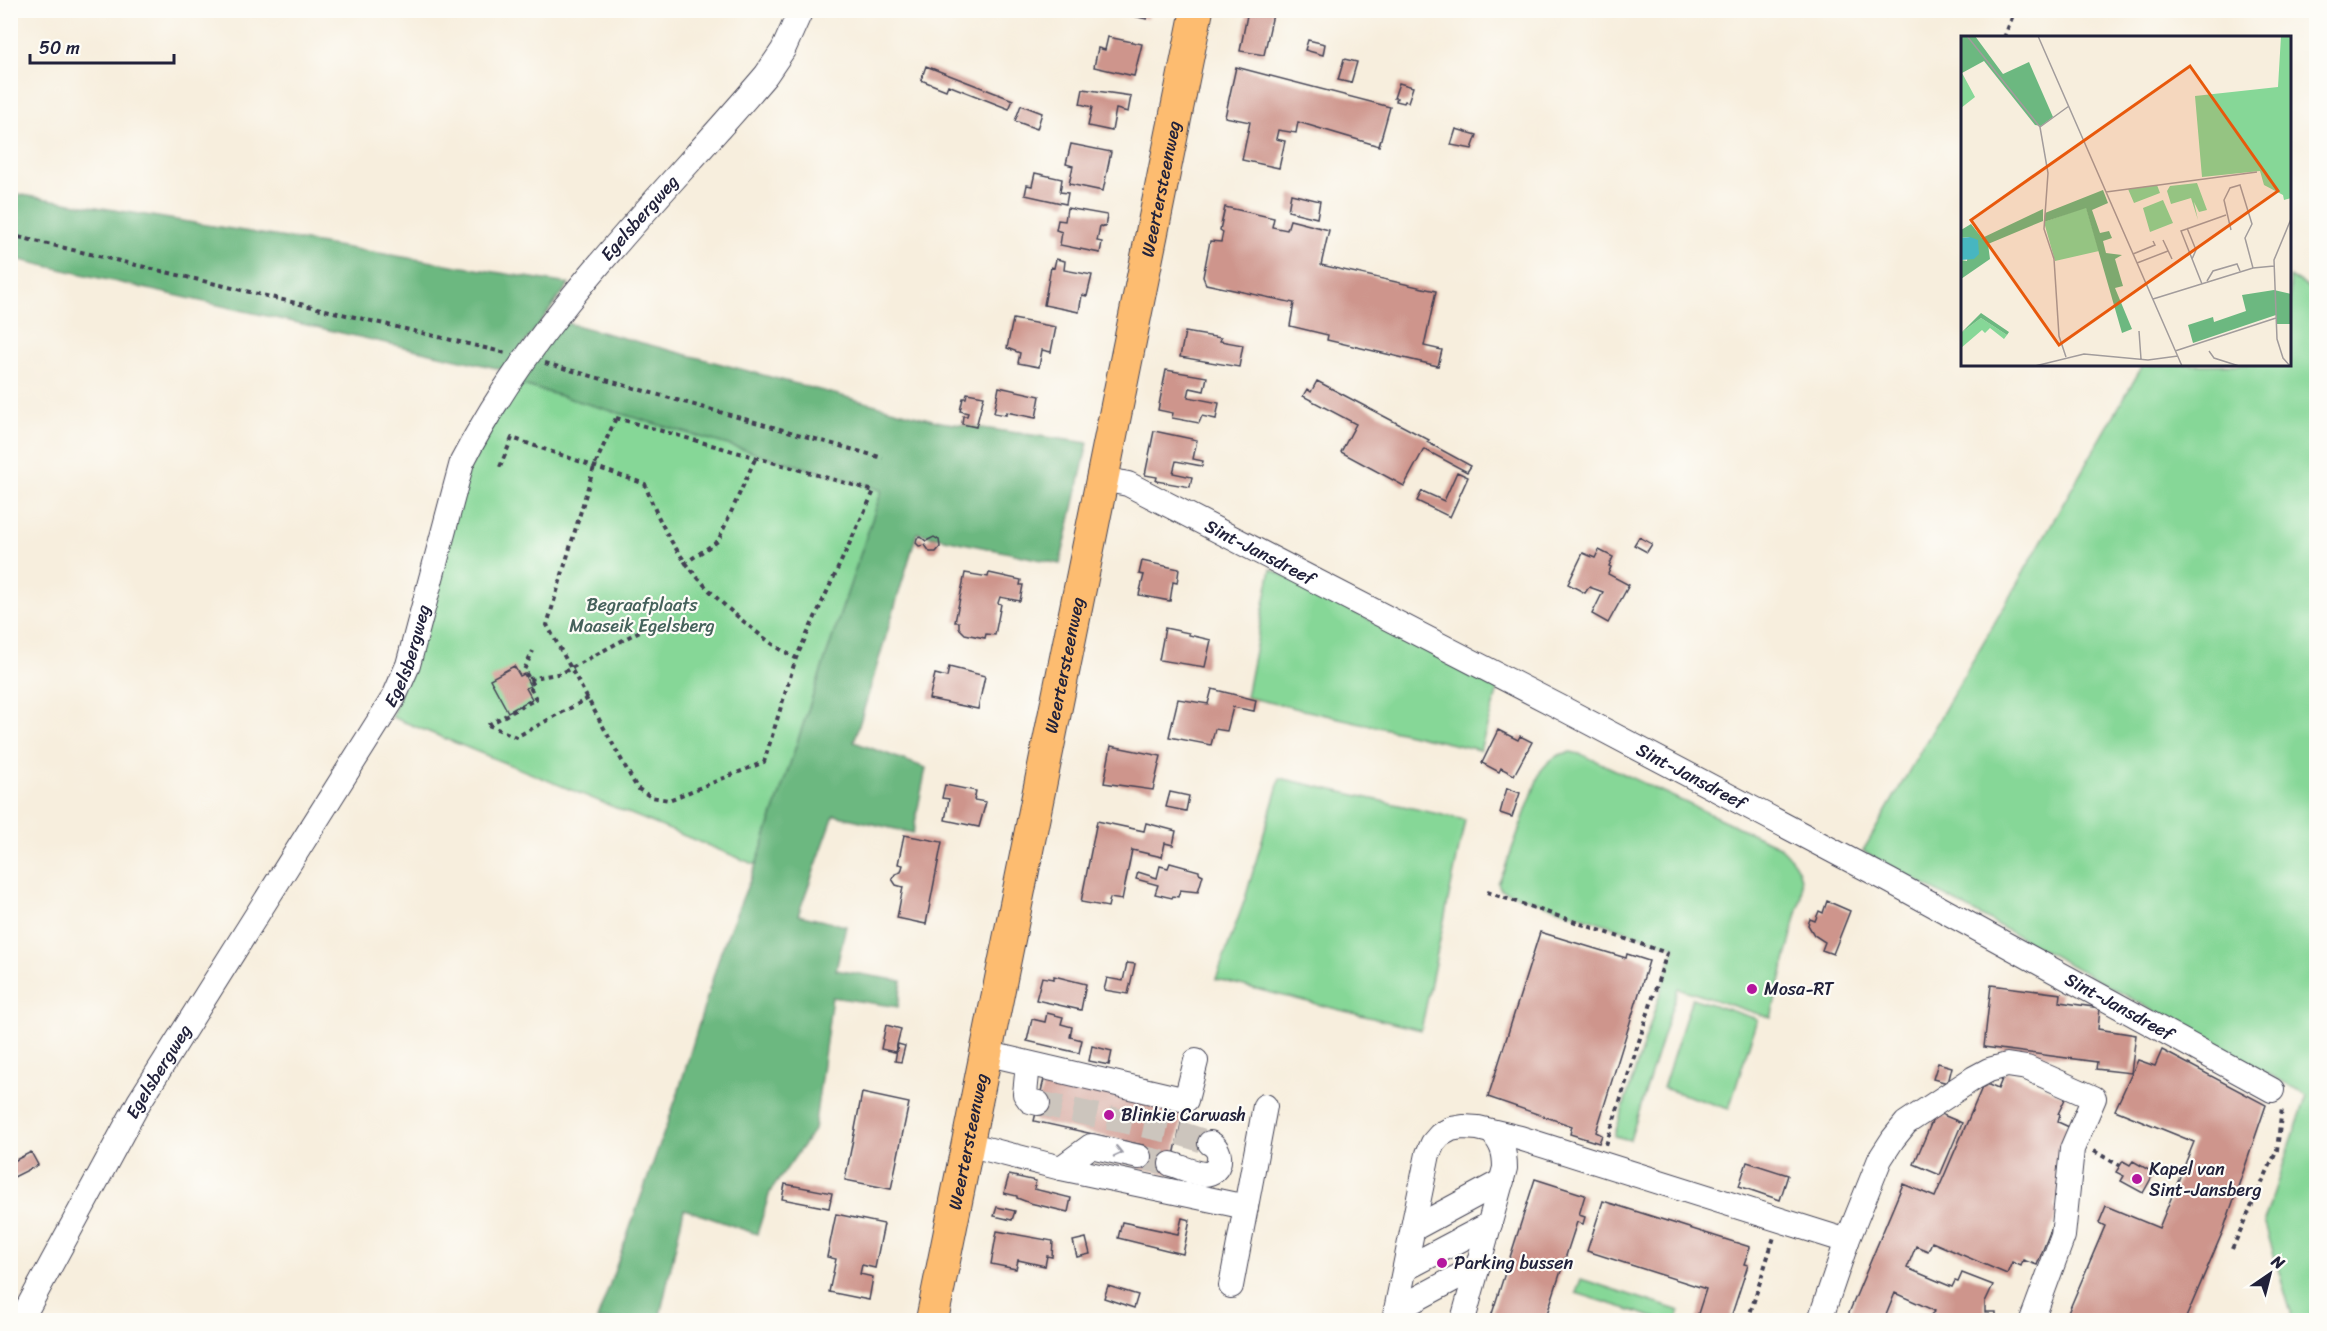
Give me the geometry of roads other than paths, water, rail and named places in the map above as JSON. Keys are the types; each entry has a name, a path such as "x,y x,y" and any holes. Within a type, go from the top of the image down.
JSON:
{"main road":[{"name":"Weertersteenweg","path":"932,1320 1197,10"}],"street":[{"name":"Egelsbergweg","path":"21,1320 139,1102 394,697 408,664 462,462 509,380 545,330 624,234 766,75 783,50 801,10"},
{"name":"Sint-Jansdreef","path":"1103,479 1128,484 1552,702 1879,875 2272,1090"},
{"path":"985,1053 1186,1100 1196,1061"},
{"path":"1028,1064 1025,1094 1030,1101 1038,1103"},
{"path":"1820,1320 1847,1241 1880,1159 1893,1138 1906,1123 1922,1112 1989,1070 2007,1065 2027,1068 2094,1098 2070,1157 2063,1236 2032,1320"},
{"path":"1231,1286 1265,1106"},
{"path":"1404,1284 1428,1154 1440,1135 1463,1126 1520,1138 1847,1241"},
{"path":"1444,1320 1481,1254 1505,1168 1505,1154 1501,1142 1492,1132"},
{"path":"1171,1164 1203,1174 1210,1172 1219,1164 1220,1156 1217,1147 1210,1143"},
{"path":"967,1144 1061,1168 1246,1207"},
{"path":"1061,1168 1091,1146 1139,1157"},
{"path":"1404,1284 1481,1254"},
{"path":"1404,1284 1481,1254"},
{"path":"1404,1284 1481,1254"}],"tunnel":[{"path":"1038,1103 1179,1133 1210,1143"},
{"path":"1139,1157 1171,1164"}],"place":[{"name":"Mosa-RT","path":"1752,989"},
{"name":"Blinkie Carwash","path":"1109,1115"},
{"name":"Kapel van Sint-Jansberg","path":"2137,1179"},
{"name":"Parking bussen","path":"1442,1263"}],"park label":[{"name":"Begraafplaats Maaseik Egelsberg","path":"642,615"}]}
